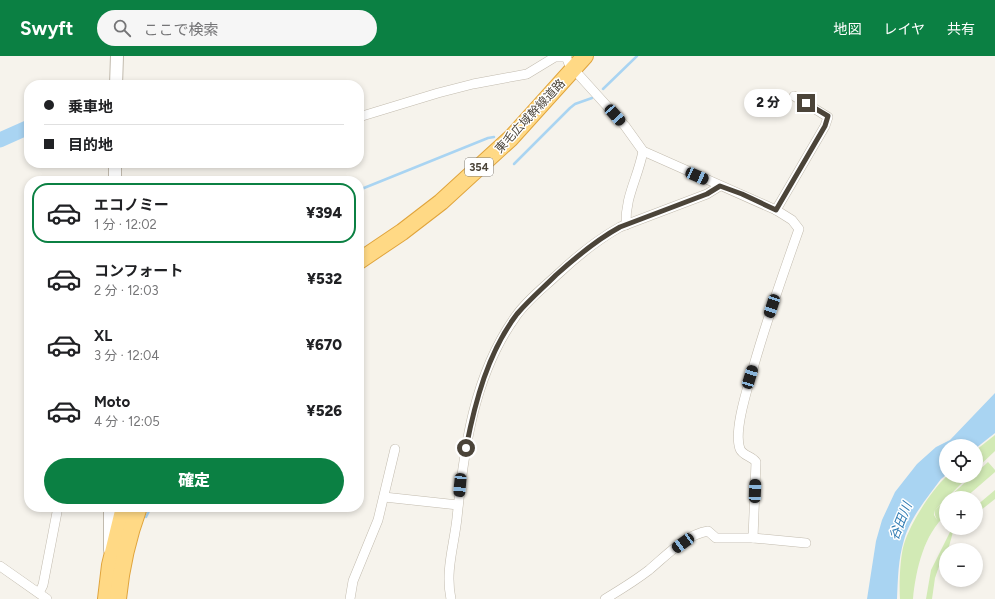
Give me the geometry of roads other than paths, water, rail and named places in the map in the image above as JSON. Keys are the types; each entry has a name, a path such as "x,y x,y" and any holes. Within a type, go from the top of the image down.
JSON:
{"highway":[{"name":"東毛広域幹線道路","path":"364,258 402,232 441,202 511,138 569,61 585,56"},
{"path":"106,599 110,565 123,512"},
{"path":"118,599 121,573 127,545 137,512"}],"street":[{"path":"116,80 117,56"},
{"path":"364,115 445,91 527,74 555,57 569,61 625,126 643,151 720,186 742,194 776,210 792,220 799,229 762,335 747,389 739,427 738,438 740,448 756,462 753,538"},
{"path":"776,210 825,126 828,116 794,96"},
{"path":"626,225 630,192 639,170 643,151"},
{"path":"451,599 448,571 454,544 463,463 475,404 488,368 516,316 535,295 573,260 610,232 707,194 720,186"},
{"path":"350,599 353,581 376,526 395,449"},
{"path":"384,497 458,505"},
{"path":"39,593 43,585 57,512"},
{"path":"110,512 110,565"},
{"path":"605,599 648,571 675,548 697,534 708,531 716,538 753,538 806,543"},
{"path":"0,566 47,599"}],"water":[{"path":"995,393 995,433 983,442 983,439 951,439"},
{"name":"谷田川","path":"939,446 939,482 910,524 904,540 899,562 897,599 867,599 876,541 882,520 895,492 917,464"}],"waterway":[{"path":"603,89 637,56"},
{"path":"514,164 570,108 575,104 592,98"},
{"path":"0,140 24,129"},
{"path":"364,188 488,138 494,137"},
{"path":"146,517 148,512"}]}
